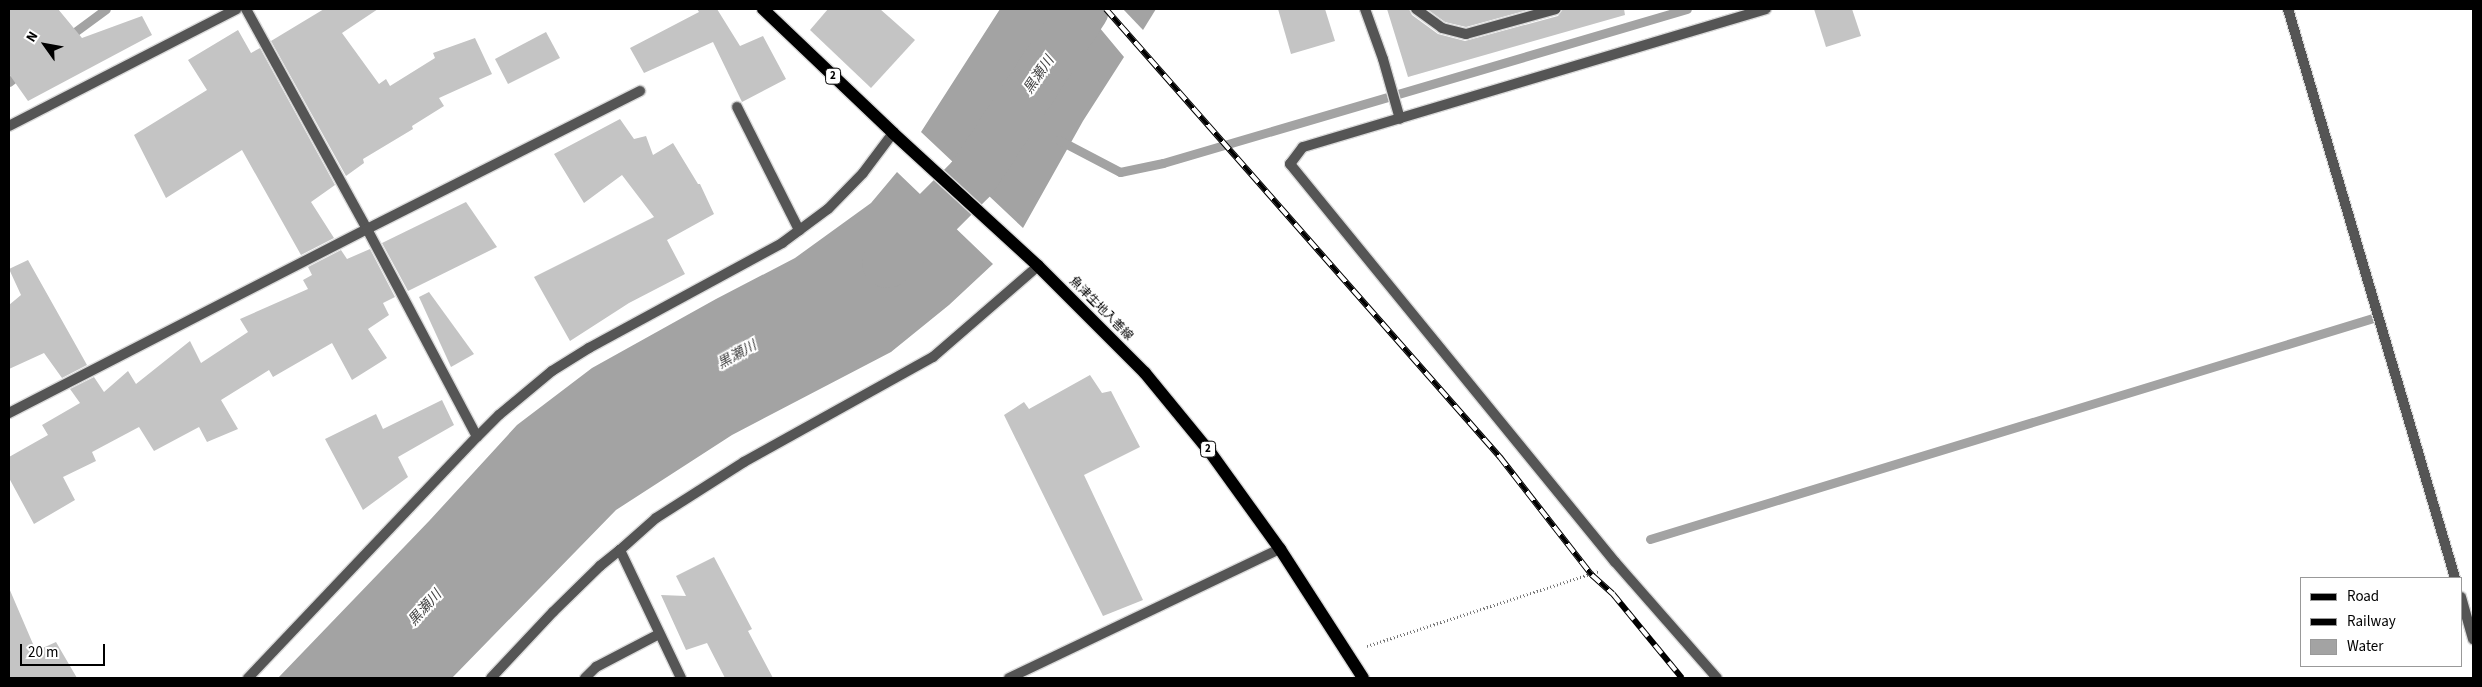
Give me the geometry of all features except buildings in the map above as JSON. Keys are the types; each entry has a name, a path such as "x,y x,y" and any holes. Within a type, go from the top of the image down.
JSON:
{"main road":[{"name":"魚津生地入善線","path":"763,9 893,133 1038,266 1146,373 1210,452 1280,549 1362,678"}],"street":[{"path":"9,126 237,9"},
{"path":"246,9 367,229 477,437"},
{"path":"1365,9 1383,59 1400,118"},
{"path":"1416,9 1442,28 1466,34 1556,9"},
{"path":"1717,678 1615,562 1290,164 1303,147 1766,9"},
{"path":"2288,9 2455,577"},
{"path":"9,413 640,91"},
{"path":"737,107 800,230"},
{"path":"248,678 499,415 552,371 589,348 782,243 834,203 863,173 893,133"},
{"path":"491,678 600,566 656,518 744,462 933,357 1038,266"},
{"path":"1009,678 1280,549"},
{"path":"620,550 681,678"},
{"path":"2462,600 2473,639"},
{"path":"585,678 596,667 659,634"}],"path":[{"path":"1345,652 1592,575 1615,562"}],"water":[{"path":"1000,9 1084,9 1124,57 1083,121 1023,228 921,132"},
{"path":"1123,9 1156,9 1143,30"},
{"path":"897,172 993,264 949,305 891,352 732,435 616,510 452,678 278,678 430,520 517,425 592,368 716,299 795,258 871,203"}],"waterway":[{"path":"68,37 106,9"},
{"name":"黒瀬川","path":"887,262 971,178 1083,9"},
{"path":"1059,140 1120,172 1163,163 1687,9"},
{"path":"9,82 22,72"},
{"path":"1650,539 2376,317"}],"railway":[{"path":"1106,9 1500,457 1592,575 1613,594 1682,678"}]}
